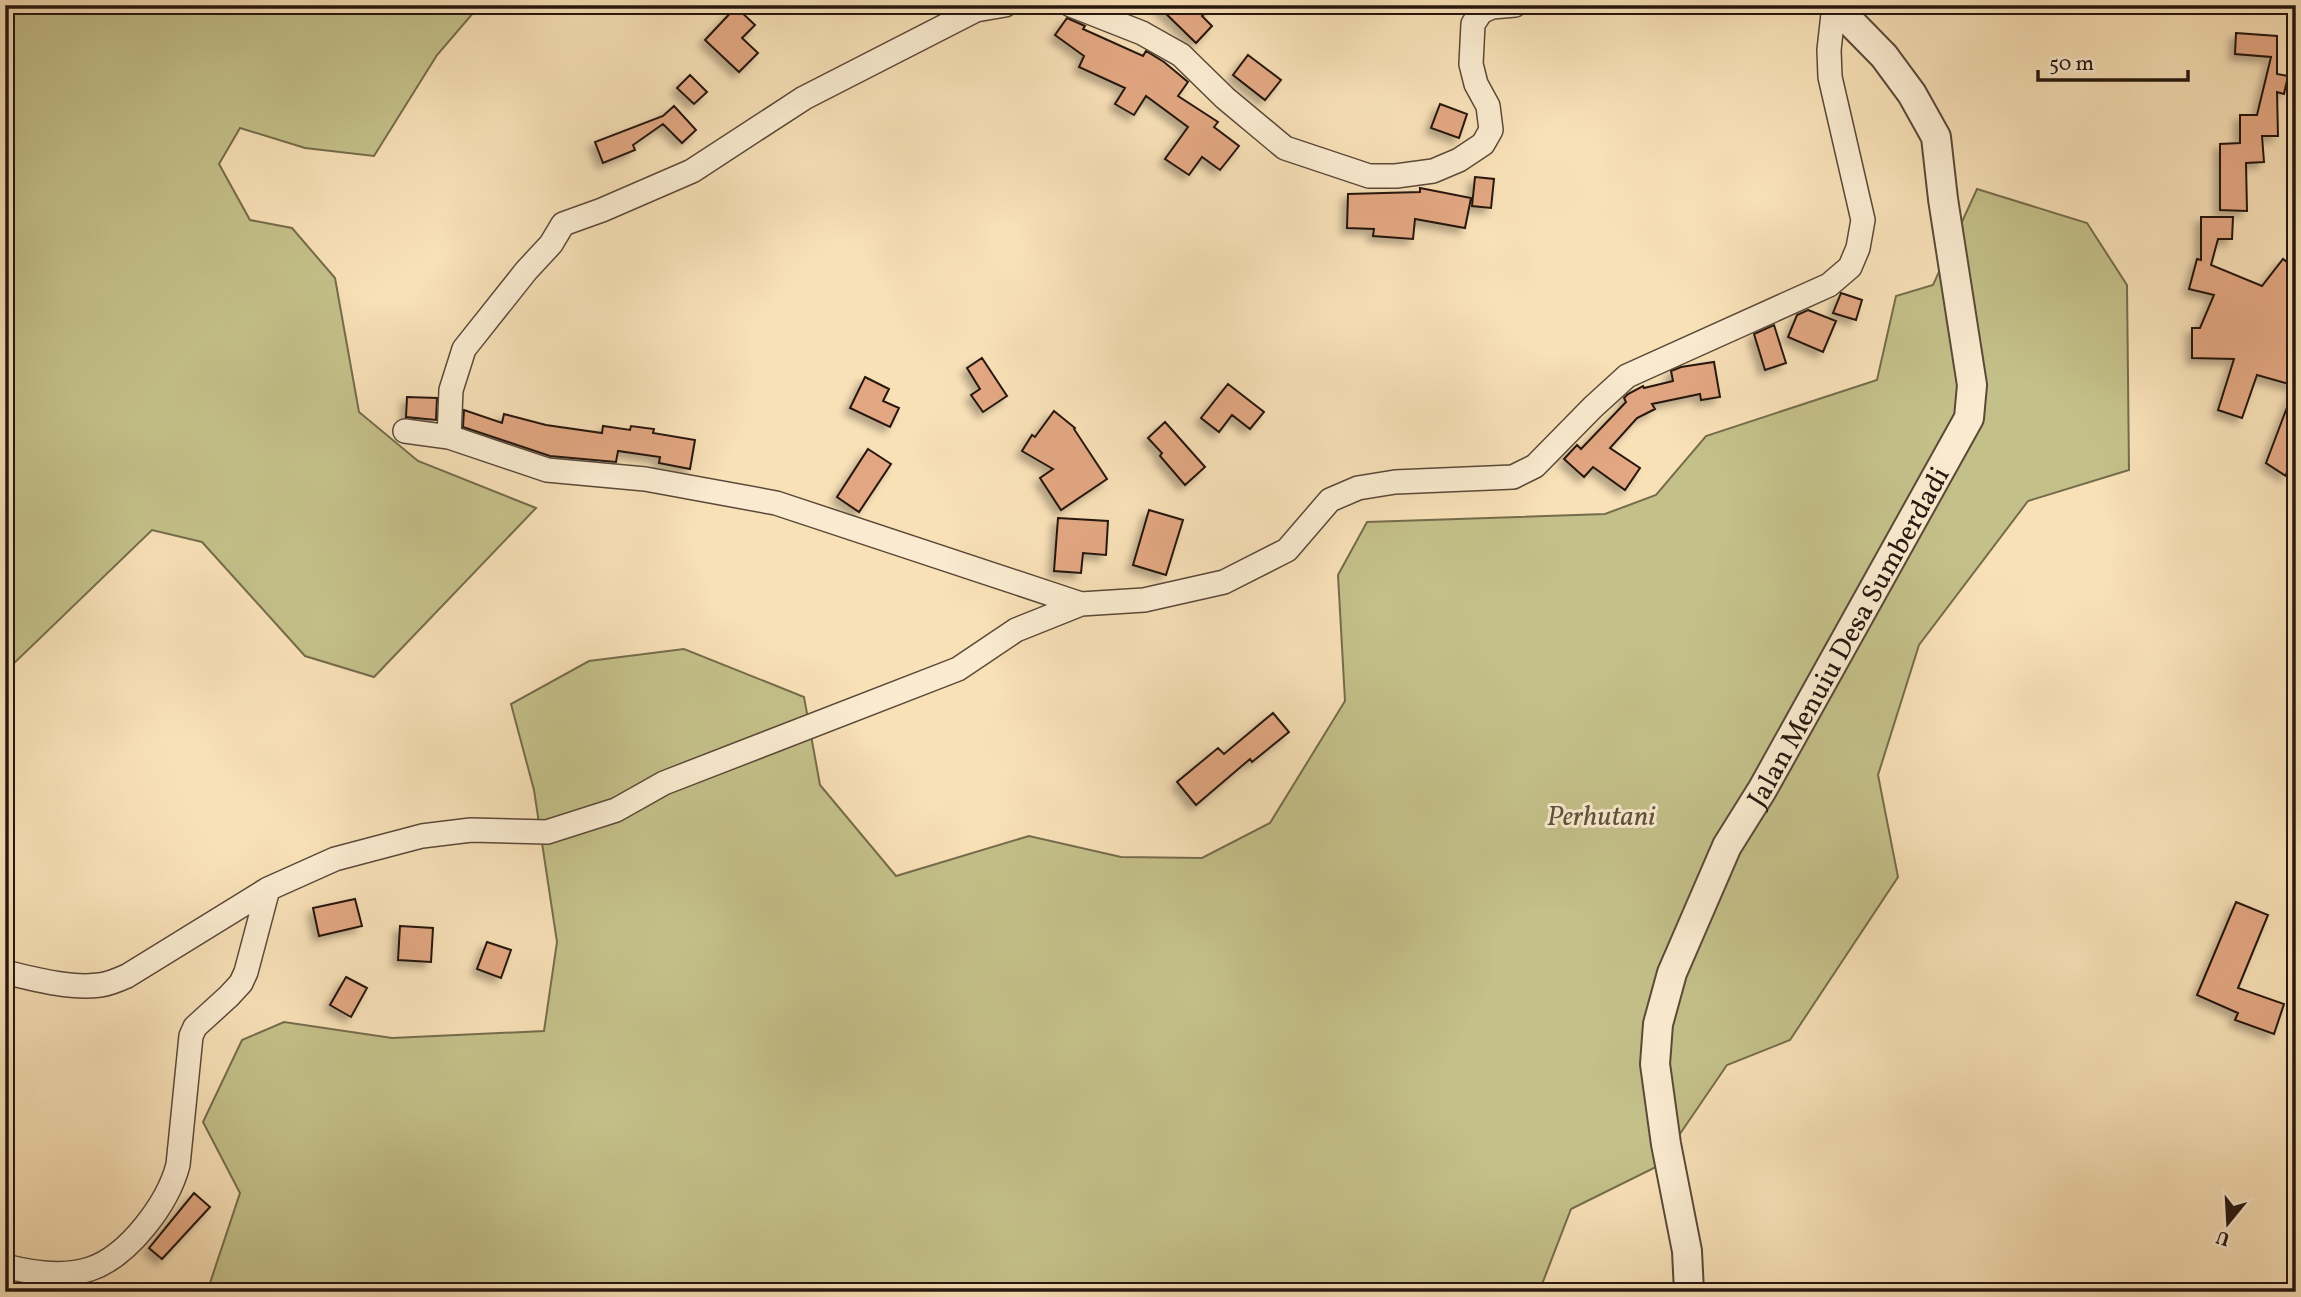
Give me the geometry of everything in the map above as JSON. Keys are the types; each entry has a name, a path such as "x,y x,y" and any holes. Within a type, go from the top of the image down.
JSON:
{"street":[{"path":"449,437 451,390 464,349 551,244 563,224 692,171 804,98 976,10 1005,5"},
{"path":"1071,5 1142,33 1181,55 1225,98 1285,148 1368,176 1396,176 1433,171 1459,160 1483,144 1491,130 1489,106 1476,84 1471,65 1473,24 1481,12 1492,7 1515,5"},
{"path":"5,971 70,984 108,984 127,976 268,889 335,859 422,836 471,830 547,832 616,810 676,778 958,669 1016,630 1081,604 1144,600 1224,582 1287,550 1330,500 1358,488 1395,482 1513,477 1535,466 1627,376 1829,285 1850,267 1858,248 1863,220 1830,77 1829,50 1834,5"},
{"name":"Jalan Menuiu Desa Sumberdadi","path":"1689,1292 1687,1251 1666,1144 1655,1064 1658,1024 1672,973 1727,846 1762,790 1969,418 1972,386 1942,199 1936,137 1912,94 1884,56 1834,5"},
{"path":"405,430 449,437 547,470 645,478 776,503 1081,604"},
{"path":"5,1266 43,1273 91,1269 124,1248 156,1212 174,1180 178,1165 191,1036 195,1027 241,983 268,889"}],"green space":[{"path":"5,5 480,5 437,55 374,156 305,148 240,128 219,164 250,220 292,228 335,278 359,412 418,461 536,508 374,677 305,656 202,542 152,530 5,672"},
{"name":"Perhutani","path":"1977,189 2087,223 2127,285 2129,470 2028,501 1919,645 1878,775 1898,877 1790,1040 1727,1065 1658,1166 1571,1209 1539,1292 207,1292 240,1193 203,1122 242,1040 284,1022 392,1038 544,1031 557,942 534,790 511,704 589,661 684,649 804,697 820,785 896,876 1029,836 1121,857 1202,858 1270,823 1345,701 1338,575 1367,522 1605,514 1656,495 1706,436 1877,380 1896,296 1933,285"}],"building":[{"path":"1157,5 1213,5 1202,16 1212,26 1196,43"},
{"path":"736,7 755,25 742,38 758,53 739,72 705,40"},
{"path":"1067,18 1085,26 1083,29 1143,56 1146,51 1188,82 1178,96 1218,122 1214,127 1239,146 1220,170 1202,157 1189,175 1165,159 1188,127 1146,96 1134,115 1115,104 1125,88 1079,67 1084,56 1055,35"},
{"path":"2236,33 2277,36 2277,74 2288,76 2284,94 2277,92 2278,136 2262,136 2264,162 2246,163 2247,211 2220,210 2220,144 2240,143 2240,115 2257,115 2271,57 2235,54"},
{"path":"1248,55 1281,80 1265,100 1233,75"},
{"path":"690,75 707,92 694,104 677,88"},
{"path":"1440,104 1467,114 1459,138 1431,128"},
{"path":"674,106 696,130 682,143 663,124 633,145 635,150 603,163 595,142 663,116"},
{"path":"1475,177 1494,179 1491,208 1472,206"},
{"path":"1420,188 1471,198 1465,228 1415,219 1413,239 1373,236 1374,229 1347,228 1348,194 1420,192"},
{"path":"2201,217 2233,217 2232,239 2218,239 2211,265 2262,286 2283,259 2296,269 2296,386 2257,375 2242,418 2218,410 2234,359 2192,358 2192,328 2200,328 2214,295 2189,289 2197,259 2201,260"},
{"path":"1841,293 1862,300 1856,320 1833,313"},
{"path":"1808,310 1836,321 1823,352 1788,337 1797,315"},
{"path":"1774,325 1786,363 1765,370 1754,334"},
{"path":"982,358 1007,396 983,412 971,395 980,389 967,368"},
{"path":"1714,362 1720,397 1701,400 1700,394 1652,404 1655,409 1637,418 1610,448 1640,468 1625,490 1593,467 1584,477 1564,459 1577,445 1581,449 1626,402 1624,398 1628,394 1643,386 1644,388 1673,381 1671,371 1681,367"},
{"path":"865,377 889,389 883,401 899,408 890,427 850,408"},
{"path":"1228,384 1264,412 1250,429 1232,415 1219,432 1201,418"},
{"path":"2294,389 2296,460 2290,457 2286,476 2266,463"},
{"path":"407,397 437,398 436,420 406,417"},
{"path":"464,410 502,423 504,414 546,425 602,433 603,426 630,430 631,426 654,429 653,433 695,440 690,469 659,463 660,457 618,451 616,462 550,456 463,427"},
{"path":"1054,411 1075,428 1107,479 1061,510 1040,478 1053,469 1022,451 1032,435 1035,437"},
{"path":"1165,422 1205,467 1185,485 1148,438"},
{"path":"868,449 891,464 859,512 837,497"},
{"path":"1149,510 1183,520 1166,575 1133,565"},
{"path":"1058,518 1108,521 1106,555 1083,553 1081,573 1054,571"},
{"path":"1273,713 1289,732 1252,762 1250,759 1196,805 1177,782 1218,748 1224,754"},
{"path":"355,899 362,926 319,936 313,908"},
{"path":"2236,902 2268,915 2238,988 2284,1004 2274,1034 2235,1020 2238,1013 2197,995"},
{"path":"400,926 433,928 431,962 398,960"},
{"path":"487,942 511,950 501,978 477,969"},
{"path":"346,977 367,988 351,1017 330,1005"},
{"path":"194,1193 210,1207 162,1259 149,1248"}]}
